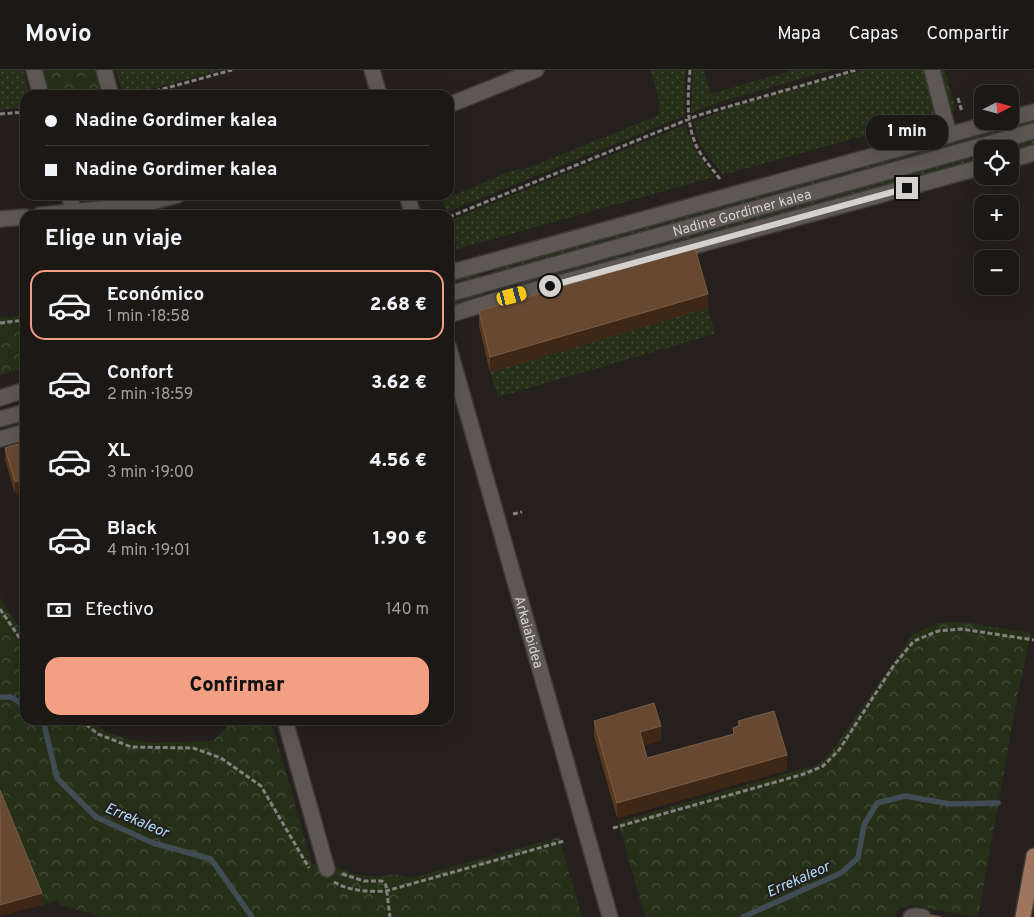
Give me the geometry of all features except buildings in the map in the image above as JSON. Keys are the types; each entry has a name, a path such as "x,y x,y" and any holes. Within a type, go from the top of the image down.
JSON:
{"main road":[{"path":"1023,917 1034,856"}],"street":[{"path":"34,70 40,90"},
{"path":"104,70 110,90"},
{"path":"372,70 378,90"},
{"path":"454,103 536,70"},
{"path":"932,70 949,135"},
{"path":"1019,116 1034,112"},
{"name":"Nadine Gordimer kalea","path":"454,272 974,128"},
{"name":"Nadine Gordimer kalea","path":"454,293 1034,131"},
{"path":"1019,157 1034,153"},
{"name":"Nadine Gordimer kalea","path":"454,313 974,169"},
{"path":"99,210 141,205 160,200"},
{"path":"0,219 20,217"},
{"name":"Arkaiabidea","path":"454,366 610,917"},
{"path":"0,398 20,392"},
{"path":"0,419 20,413"},
{"path":"0,439 20,433"},
{"path":"286,725 327,870"},
{"path":"911,917 923,917"}],"path":[{"path":"158,90 232,70"},
{"path":"690,70 688,94 689,120 694,141 720,179"},
{"path":"454,215 689,120 856,70"},
{"path":"0,114 20,112"},
{"path":"0,323 20,321"},
{"path":"0,608 20,638"},
{"path":"613,828 804,774 823,766 839,750 894,665 914,641 938,631 961,629 1034,640"},
{"path":"327,870 364,882 382,881 386,885 390,917"}],"green space":[{"path":"0,70 23,70 28,90 20,90 20,108 0,110"},
{"path":"40,70 99,70 105,90 46,90"},
{"path":"116,70 221,70 148,90 122,90"},
{"path":"651,70 685,70 684,116 452,210 446,210 443,202 445,200 454,200 454,195 511,171 528,168 659,115 659,102"},
{"path":"693,70 704,70 710,94 794,70 832,70 726,100 691,113"},
{"path":"864,70 945,70 956,110 723,175 700,145 693,122 732,107"},
{"path":"1034,117 1034,125 1019,129 1019,121"},
{"path":"685,125 687,133 701,159 714,177 457,249 454,238 454,219"},
{"path":"987,130 1016,130 974,140 974,142 494,275 492,268"},
{"path":"1034,137 1034,145 1019,149 1019,141"},
{"path":"974,154 974,161 499,294 496,287"},
{"path":"478,272 480,279 454,287 454,279"},
{"path":"483,290 485,297 454,306 454,299"},
{"path":"708,308 715,334 498,397 490,372"},
{"path":"20,316 20,369 0,375 0,318"},
{"path":"0,598 20,628 20,725 96,725 106,732 128,739 151,743 213,741 228,725 272,725 312,864 336,867 354,874 375,877 394,874 412,878 559,837 582,917 102,917 60,905 58,900 42,905 0,801"},
{"path":"963,622 1031,633 1018,693 978,917 908,905 900,909 895,917 645,917 618,822 819,764 835,747 912,635 937,623"}],"waterway":[{"name":"Errekaleor","path":"0,697 11,697 20,703"},
{"name":"Errekaleor","path":"44,725 57,778 96,817 153,843 211,859 252,917"},
{"name":"Errekaleor","path":"743,917 841,873 858,858 864,825 877,803 905,796 950,804 998,803"}],"route":[{"path":"550,286 907,188"}]}
